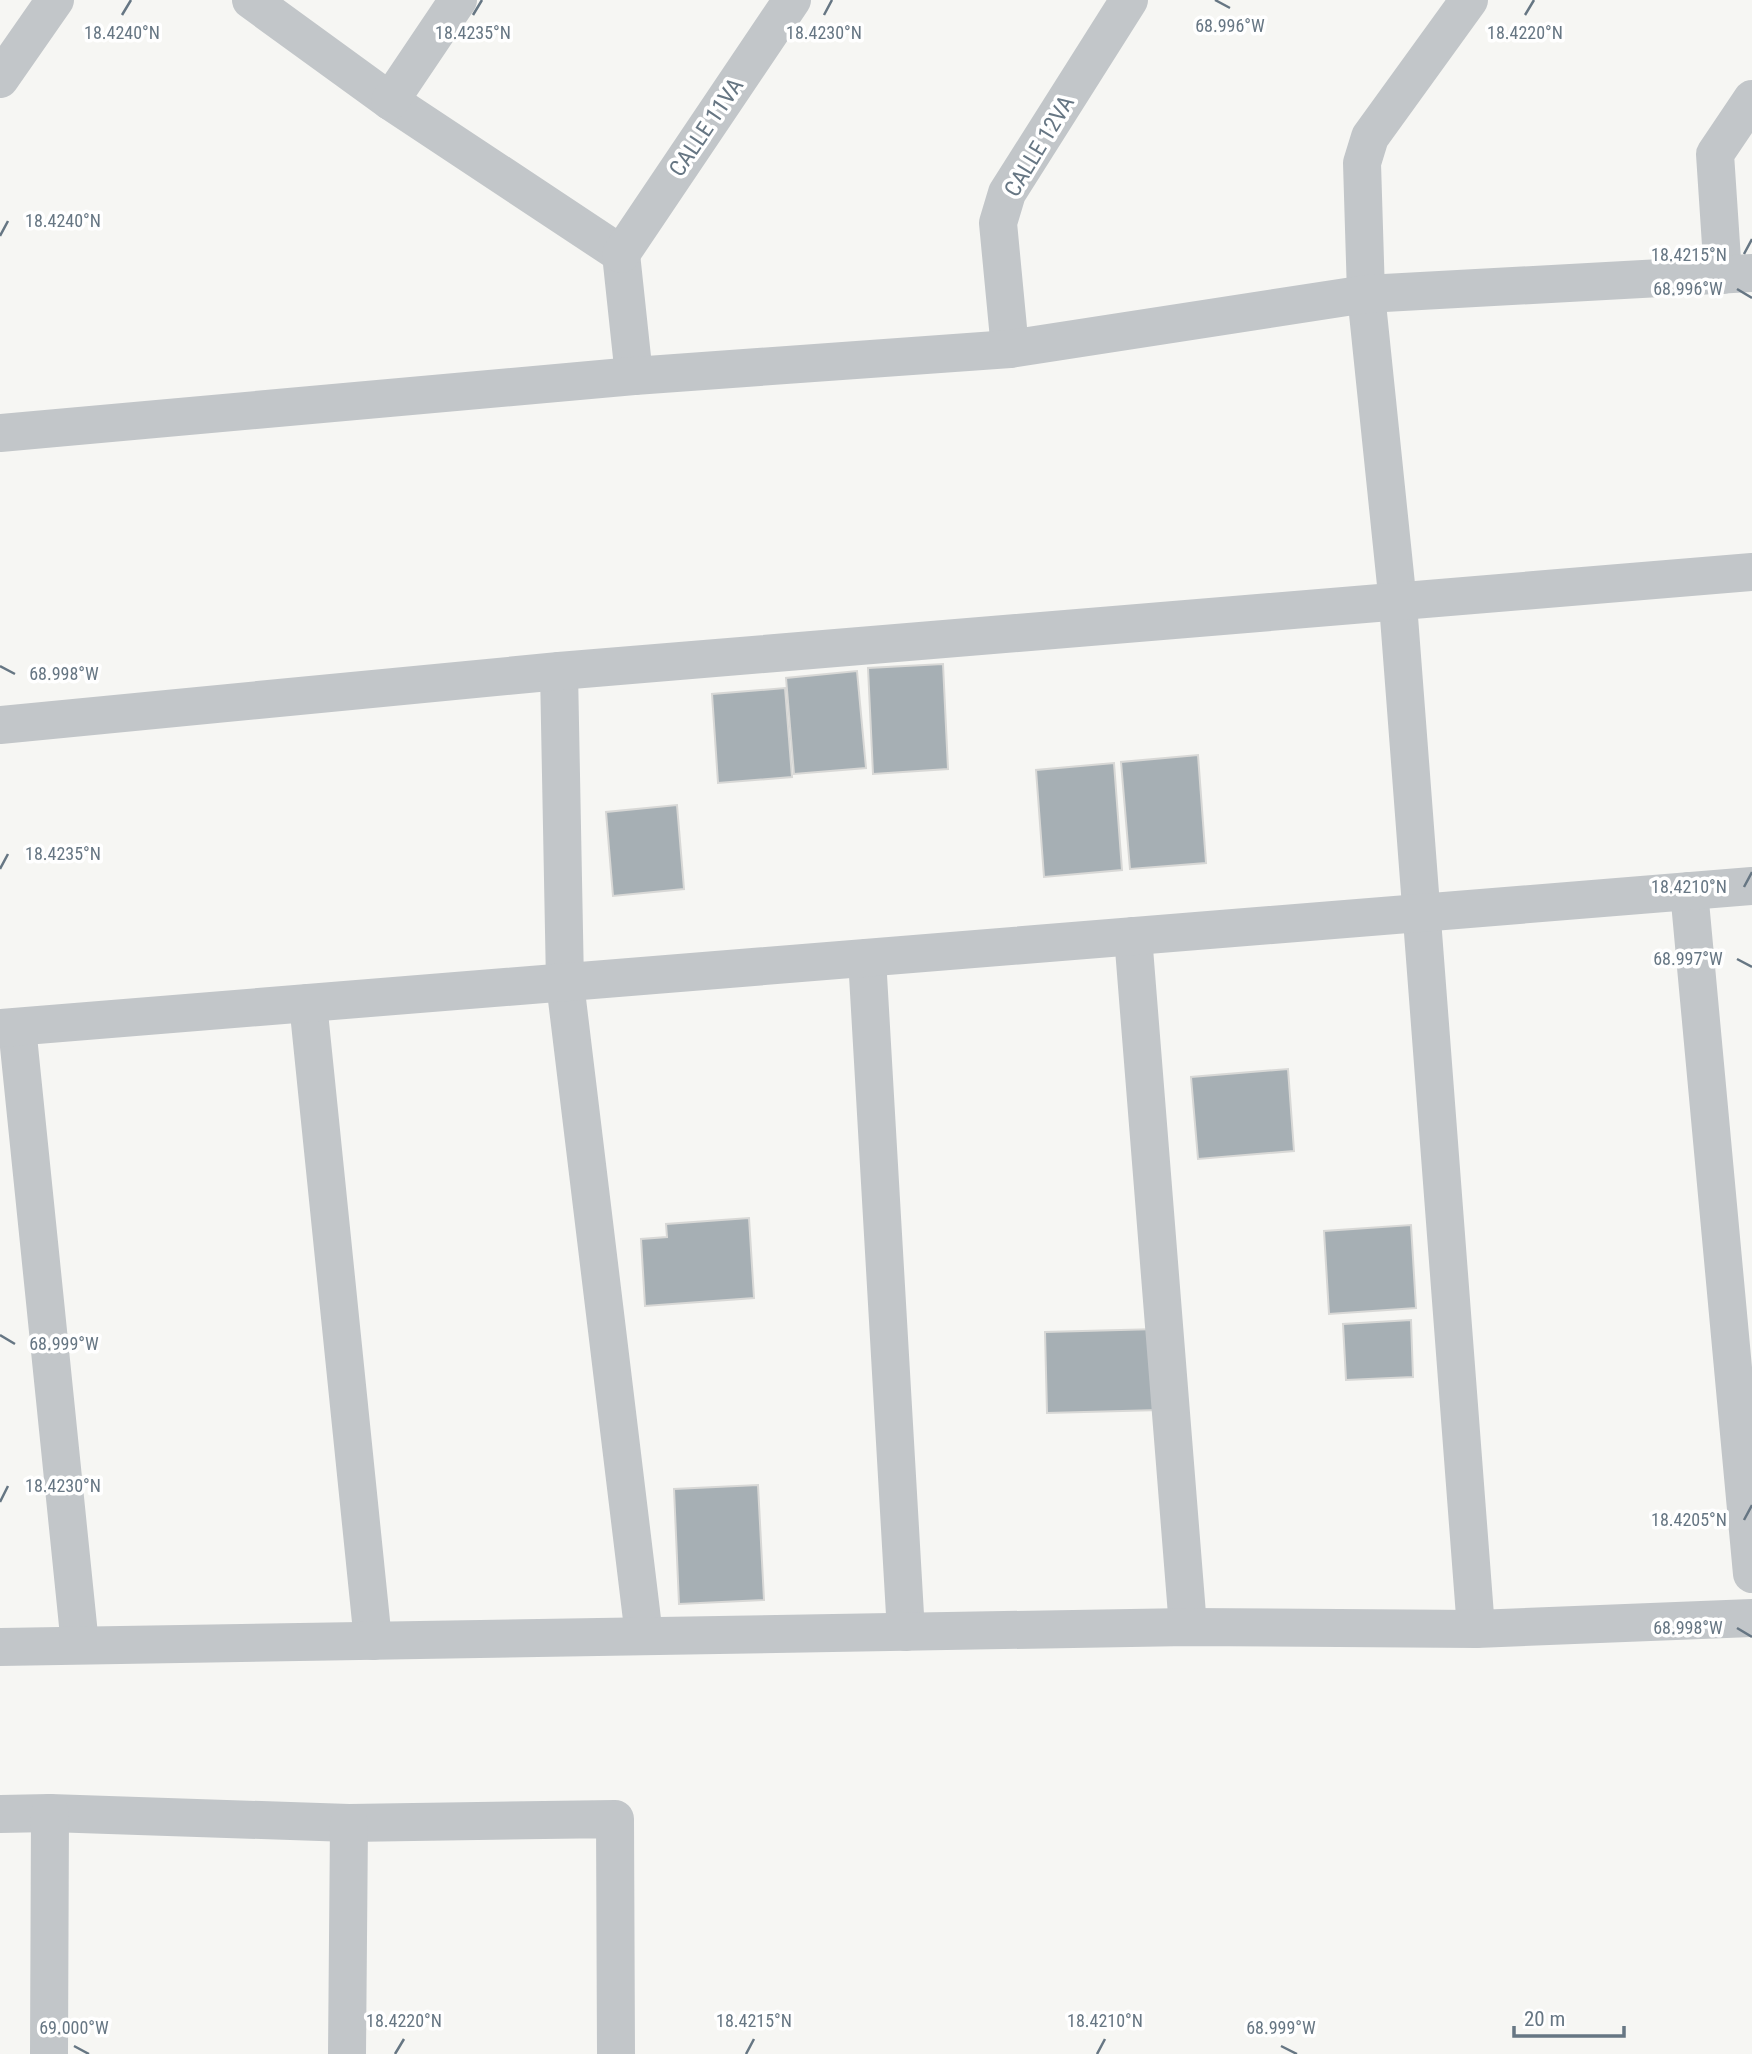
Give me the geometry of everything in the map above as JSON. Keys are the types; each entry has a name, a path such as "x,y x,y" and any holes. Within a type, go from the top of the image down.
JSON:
{"street":[{"path":"0,79 55,0"},
{"path":"251,0 390,101 621,254 634,376"},
{"path":"390,101 458,0"},
{"name":"CALLE 11VA","path":"621,254 792,0"},
{"name":"CALLE 12VA","path":"1010,349 998,223 1007,193 1129,0"},
{"path":"1469,0 1370,137 1362,163 1366,295 1398,604 1476,1629"},
{"path":"0,433 634,376 1010,349 1366,295 1737,274 1715,154 1752,99"},
{"path":"0,725 558,671 1398,604 1752,572"},
{"path":"558,671 565,983 645,1636"},
{"path":"80,1646 9,1028 1752,886"},
{"path":"1689,891 1752,1574"},
{"path":"1133,936 1188,1627"},
{"path":"867,958 906,1632"},
{"path":"309,1003 373,1641"},
{"path":"0,1647 1188,1627 1476,1629 1752,1618"},
{"path":"0,1814 50,1813 349,1823 615,1819 616,2054"},
{"path":"49,2054 50,1813"},
{"path":"347,2054 349,1823"}],"building":[{"path":"943,664 948,769 873,774 868,668"},
{"path":"857,671 866,768 794,774 786,678"},
{"path":"785,688 792,777 718,783 712,694"},
{"path":"1198,755 1206,863 1130,869 1121,762"},
{"path":"1114,763 1122,870 1044,877 1036,770"},
{"path":"677,805 684,889 613,896 606,812"},
{"path":"1288,1069 1294,1151 1198,1159 1191,1077"},
{"path":"749,1218 754,1298 645,1306 641,1239 667,1237 666,1224"},
{"path":"1411,1225 1416,1308 1329,1314 1324,1231"},
{"path":"1411,1320 1413,1377 1346,1380 1343,1324"},
{"path":"1158,1329 1160,1410 1047,1413 1045,1332"},
{"path":"758,1485 764,1600 679,1604 674,1489"}]}
